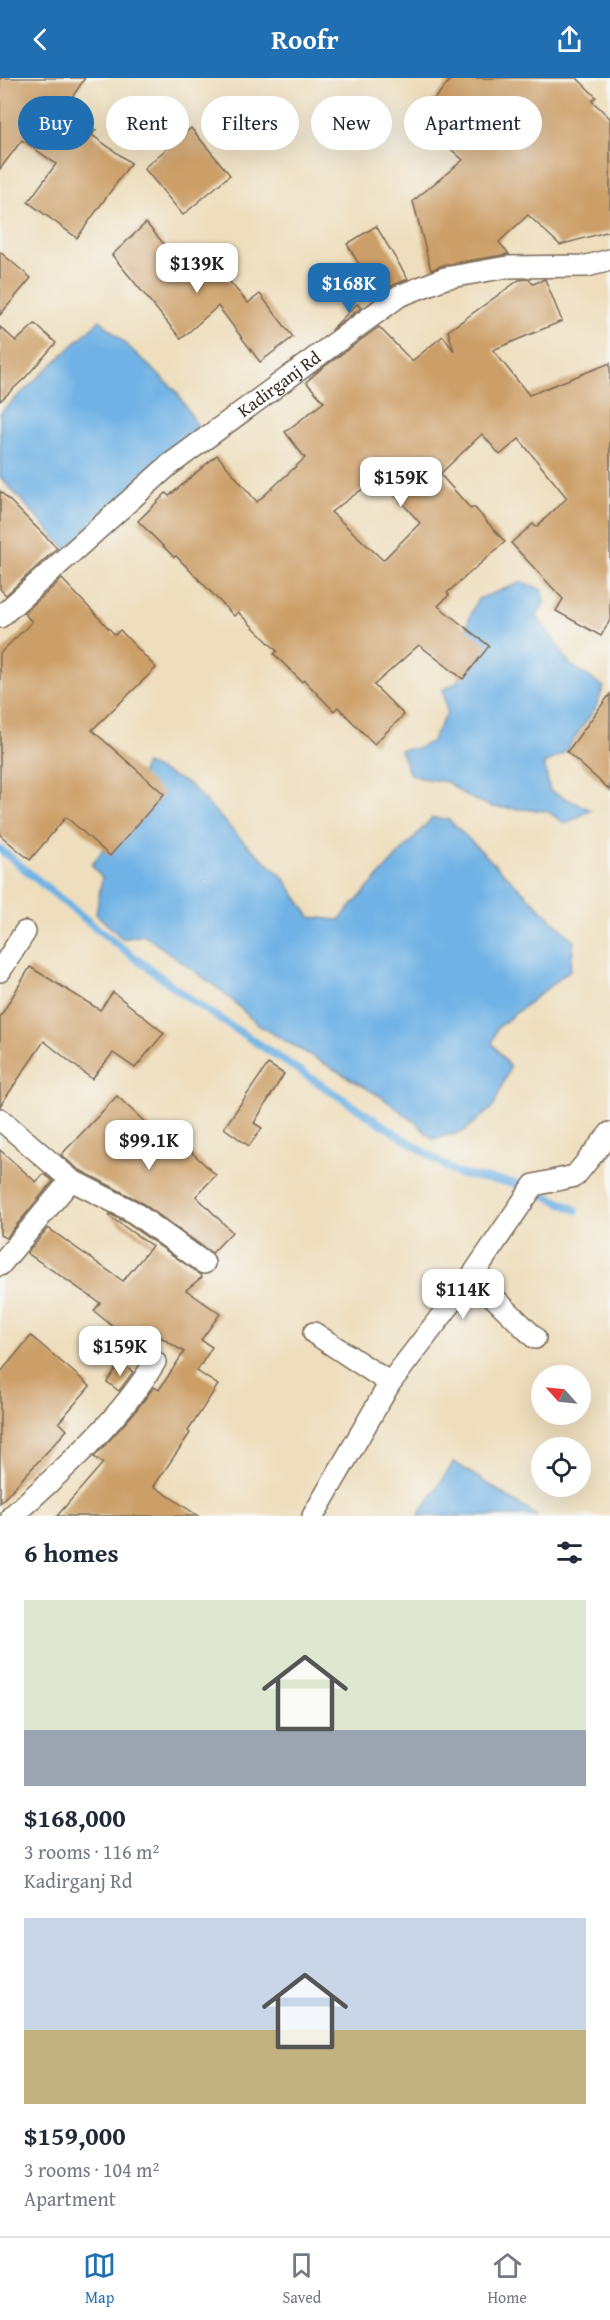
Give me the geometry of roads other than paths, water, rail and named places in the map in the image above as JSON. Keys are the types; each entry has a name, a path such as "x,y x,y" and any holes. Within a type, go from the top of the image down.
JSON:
{"street":[{"name":"Kadirganj Rd","path":"0,617 168,466 399,296 445,278 507,267 586,266 610,260"},
{"path":"0,971 25,932"},
{"path":"0,1119 71,1180 132,1212 204,1263"},
{"path":"313,1516 390,1383 472,1276 534,1185 575,1176 610,1134"},
{"path":"0,1265 71,1180"},
{"path":"472,1276 535,1338"},
{"path":"314,1333 390,1383"},
{"path":"12,1516 95,1438 140,1387 155,1362"}],"water":[{"path":"100,320 176,391 199,428 67,550 0,477 0,413"},
{"path":"522,582 543,590 544,603 537,616 570,664 604,687 595,709 563,754 544,764 550,791 591,810 565,824 547,811 492,807 466,796 447,782 421,778 409,773 400,750 418,748 431,742 447,713 443,690 456,683 469,660 466,643 467,628 478,599"},
{"path":"146,764 189,784 243,841 283,877 310,917 339,920 432,818 448,819 574,941 570,970 497,1028 492,1043 510,1067 493,1107 463,1132 433,1139 380,1096 258,1025 223,992 144,935 123,939 96,914 102,878 92,865 104,848"},
{"path":"454,1462 537,1516 418,1516"}],"waterway":[{"path":"0,849 106,936 194,1002 458,1174 524,1185"},
{"path":"538,1192 576,1210"}]}
